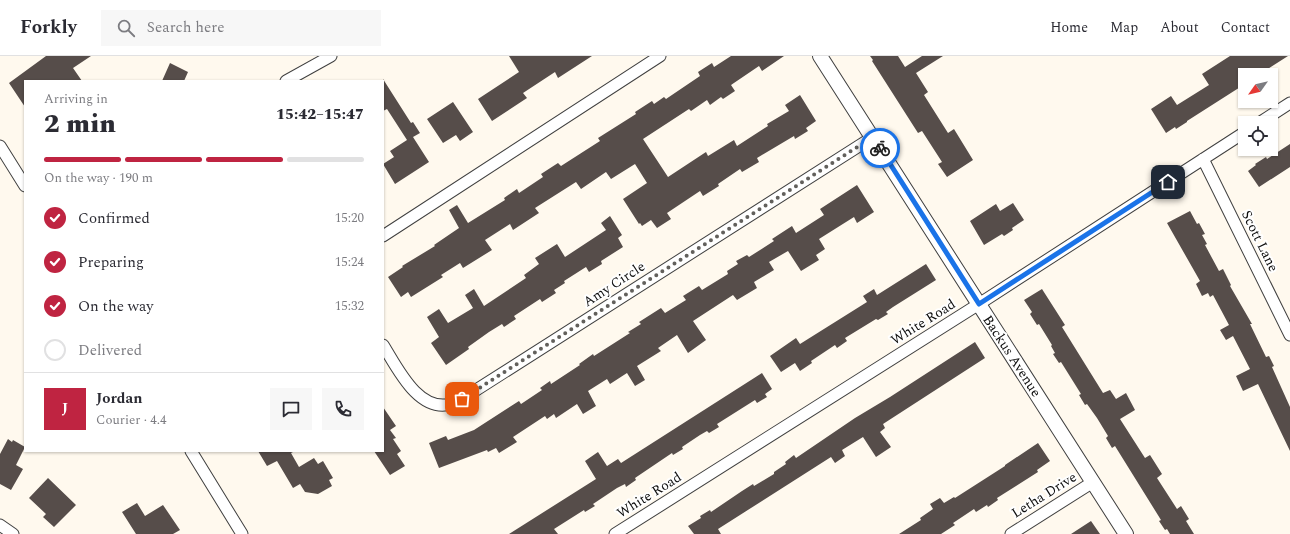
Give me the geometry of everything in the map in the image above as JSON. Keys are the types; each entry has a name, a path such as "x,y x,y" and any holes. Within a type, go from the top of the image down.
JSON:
{"street":[{"path":"288,80 331,56"},
{"path":"384,235 660,56"},
{"name":"Backus Avenue","path":"820,56 1126,534"},
{"path":"1270,116 1290,103"},
{"name":"White Road","path":"615,534 979,304 1238,136"},
{"name":"Amy Circle","path":"384,347 407,383 416,394 425,400 438,404 450,404 873,137"},
{"path":"0,146 24,184"},
{"name":"Scott Lane","path":"1203,159 1290,335"},
{"path":"191,452 242,534"},
{"name":"Letha Drive","path":"1010,534 1093,482"},
{"path":"0,525 14,534"}],"building":[{"path":"46,56 91,56 73,68 81,80 24,80 24,106 9,83"},
{"path":"509,56 592,56 558,78 555,72 523,93 527,98 492,121 478,99 519,72"},
{"path":"731,56 784,56 762,71 759,66 731,85 735,91 723,99 721,97 710,105 707,100 691,111 689,109 643,139 668,177 706,152 708,156 734,140 737,146 768,126 767,124 789,111 785,105 800,95 816,121 806,128 808,131 795,139 794,136 757,158 759,162 742,172 740,169 718,184 719,186 703,196 700,191 667,213 671,219 657,228 651,220 642,226 640,223 639,224 623,199 647,183 635,164 611,179 606,172 581,189 576,182 535,208 539,213 513,230 510,224 485,240 492,250 463,268 460,263 441,275 443,277 411,297 408,292 401,297 388,277 459,228 449,210 457,205 468,223 505,200 504,198 517,189 519,193 543,177 541,174 558,163 561,166 600,141 598,138 636,114 635,112 652,101 654,104 664,97 666,99 700,76 698,72 712,63 714,67"},
{"path":"870,56 898,56 905,67 922,56 943,56 916,73 928,92 924,95 948,133 954,129 973,160 947,177 938,164 942,162 922,131 918,133"},
{"path":"1230,56 1288,56 1269,68 1238,68 1238,88 1176,129 1175,127 1166,133 1151,109 1171,96 1177,105 1209,85 1202,74"},
{"path":"170,63 188,72 184,80 162,80"},
{"path":"384,81 411,123 413,122 420,133 413,137 429,162 395,184 384,163 394,157 390,151 407,140 387,109 384,110"},
{"path":"453,102 473,132 460,141 456,135 443,143 427,119"},
{"path":"1290,144 1290,167 1259,187 1248,171 1256,165 1255,164 1266,157 1267,159 1272,156 1278,156 1278,152"},
{"path":"857,185 874,212 857,223 854,217 819,239 825,249 816,255 819,260 801,271 788,251 769,262 774,270 754,282 757,288 737,300 733,295 693,321 706,340 688,353 677,335 658,348 661,351 637,366 645,380 635,386 627,373 610,384 607,379 588,391 596,406 583,414 577,404 556,418 554,414 547,419 545,416 513,437 517,442 499,453 496,448 488,452 487,450 439,468 429,443 446,436 448,440 474,430 519,401 521,404 542,390 540,388 550,381 551,384 580,365 579,364 593,354 594,356 630,333 628,332 641,324 639,322 661,308 665,313 686,300 683,296 699,286 702,290 728,274 727,271 738,264 736,261 747,255 749,257 774,241 772,239 792,226 796,233 824,215 820,209"},
{"path":"1013,203 1024,220 1012,228 1013,230 1004,236 1002,234 984,245 970,221 996,204 1000,211"},
{"path":"1190,211 1197,224 1199,223 1205,234 1202,235 1207,244 1205,245 1219,271 1223,269 1231,285 1230,286 1252,324 1250,324 1266,357 1269,356 1274,366 1272,367 1290,407 1290,451 1258,384 1243,391 1236,376 1250,369 1233,336 1226,340 1220,330 1229,325 1213,295 1210,297 1208,293 1202,296 1196,284 1200,281 1167,223"},
{"path":"610,216 622,235 618,238 623,247 601,261 602,264 589,272 586,267 564,281 565,283 554,290 556,293 542,302 540,299 514,316 516,319 504,327 502,324 489,332 468,347 469,349 446,365 431,343 439,337 427,317 439,309 448,323 473,308 465,295 474,289 484,306 526,278 524,275 539,264 535,258 557,244 565,257 606,230 601,223"},
{"path":"926,264 936,280 886,312 888,314 878,320 876,319 845,338 847,341 837,348 835,345 811,361 812,363 800,371 795,363 781,372 770,356 796,338 800,344 867,302 863,296 874,289 877,295"},
{"path":"1042,289 1065,325 1062,327 1103,393 1110,390 1116,399 1126,393 1135,410 1120,419 1145,458 1150,455 1162,474 1157,478 1177,509 1181,506 1189,519 1186,521 1194,534 1170,534 1167,529 1165,530 1159,521 1161,520 1115,446 1112,448 1106,438 1108,436 1097,418 1087,404 1085,405 1079,395 1081,394 1061,362 1059,363 1053,354 1055,353 1051,346 1052,345 1039,324 1037,325 1030,314 1032,312 1024,300"},
{"path":"975,342 985,358 883,424 885,428 880,432 891,447 876,457 863,437 842,450 845,456 835,463 831,457 718,529 721,534 694,534 688,526 701,518 700,516 710,510 711,512 753,484 754,486 774,474 774,472 786,464 785,462 794,455 796,458 855,418"},
{"path":"762,373 772,389 765,394 767,397 757,403 755,400 717,424 719,427 709,433 707,431 682,447 683,449 673,455 672,453 635,478 636,480 626,487 625,484 617,488 593,504 595,506 585,512 584,510 554,529 558,534 509,534 596,479 585,461 598,452 607,466 618,459 621,463"},
{"path":"384,408 396,426 390,430 396,438 393,439 401,451 397,454 405,466 390,475 375,452 384,452"},
{"path":"8,439 24,446 16,465 23,469 11,490 0,484 0,454"},
{"path":"1038,443 1050,461 1037,470 1038,472 997,498 998,500 988,507 987,505 976,512 974,509 953,523 955,525 941,534 899,534 921,520 920,518 933,509 930,504 940,498 944,503 954,497 955,498"},
{"path":"259,452 293,452 291,453 299,467 314,458 318,464 323,461 333,478 329,480 332,486 318,494 305,492 300,484 293,488 277,461 267,466"},
{"path":"48,478 76,505 54,527 43,517 46,514 29,498"},
{"path":"137,503 145,516 163,505 180,530 173,534 136,534 122,512"},
{"path":"1091,521 1100,534 1071,534"}],"way so far":[{"path":"462,399 873,137 880,148"}],"route":[{"path":"880,148 979,304 1168,182"}]}
